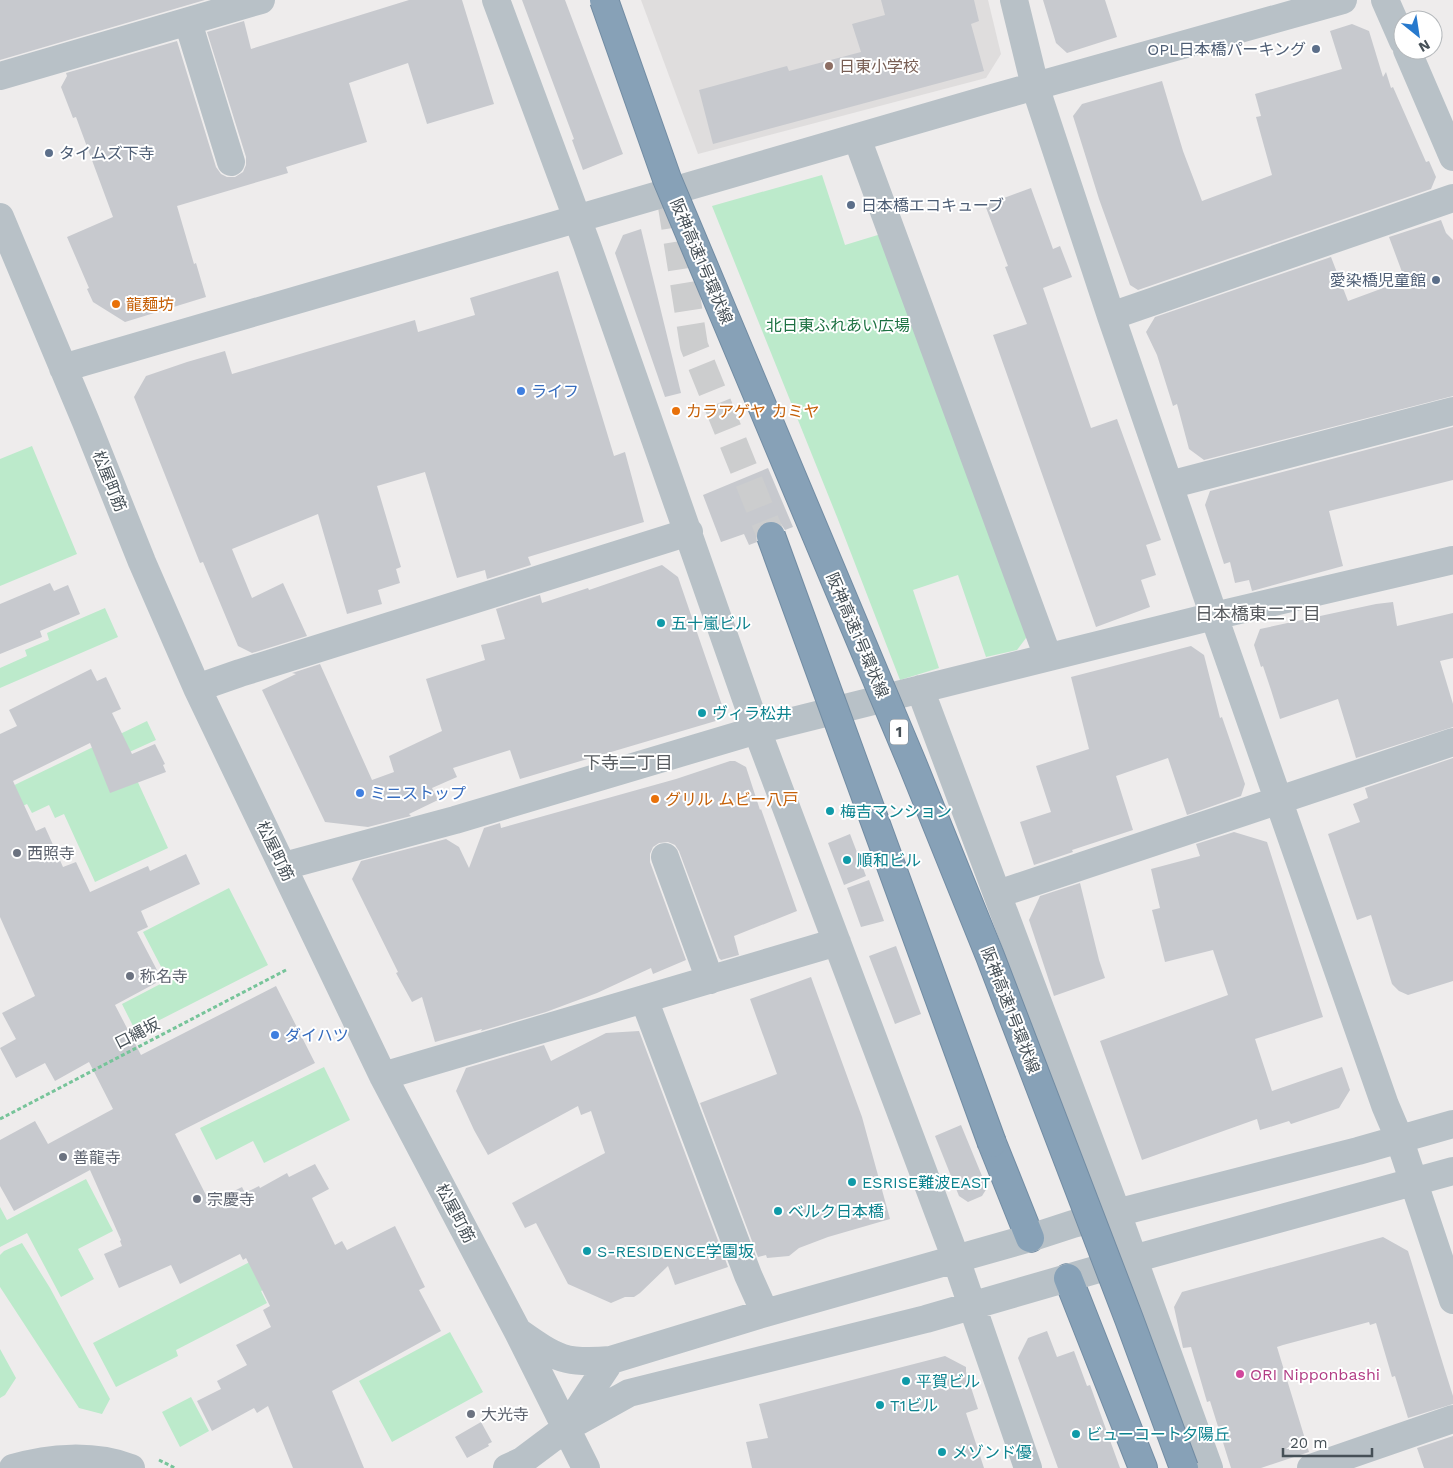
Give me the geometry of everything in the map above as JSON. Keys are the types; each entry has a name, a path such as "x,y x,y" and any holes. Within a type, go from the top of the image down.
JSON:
{"highway":[{"name":"阪神高速1号環状線","path":"604,0 667,178 908,754 986,947 1129,1318 1184,1468"},
{"path":"771,536 992,1143 1030,1238"},
{"path":"1068,1278 1143,1468"}],"street":[{"path":"0,76 261,0"},
{"path":"496,0 689,532 757,730 956,1259 1028,1468"},
{"path":"1014,0 1035,86 1111,316 1278,800 1385,1105 1399,1138 1453,1300"},
{"path":"63,368 1035,86 1343,0"},
{"path":"1386,0 1393,17"},
{"path":"188,22 231,162"},
{"path":"1411,60 1453,157"},
{"path":"857,138 1048,657"},
{"path":"1111,316 1453,198"},
{"name":"松屋町筋","path":"0,217 86,422 142,562 197,688 384,1076 518,1332 586,1468"},
{"path":"1169,484 1453,411"},
{"path":"197,688 689,532"},
{"path":"284,866 456,820 757,730 1214,616 1453,560"},
{"path":"920,689 998,894 1209,1468"},
{"path":"998,894 1453,742"},
{"path":"665,857 710,980"},
{"path":"384,1076 837,942"},
{"path":"644,999 748,1275 765,1313"},
{"path":"518,1332 548,1352 567,1361 611,1360 765,1313 1030,1238 1073,1224 1358,1151 1453,1124"},
{"path":"507,1468 522,1460 566,1428 629,1393 926,1319 1453,1170"},
{"path":"566,1428 611,1360"},
{"path":"1311,1468 1453,1419"},
{"path":"13,1468 30,1463 82,1458 111,1461 131,1468"}],"path":[{"name":"口縄坂","path":"0,1119 286,970"}],"shaded area":[{"name":"日東小学校","path":"641,0 988,0 1001,54 986,78 698,154"}],"green space":[{"name":"北日東ふれあい広場","path":"822,175 845,245 881,234 1029,634 1017,650 986,657 958,575 913,590 939,668 900,680 837,517 712,206"},
{"path":"32,446 77,554 0,586 0,459"},
{"path":"105,608 118,637 0,688 0,668 27,656 25,650 49,640 47,633"},
{"path":"147,721 156,740 125,754 168,848 95,882 64,814 55,818 49,805 32,813 27,804 0,816 0,792"},
{"path":"229,888 268,965 136,1032 122,1004 168,980 143,932"},
{"path":"324,1067 350,1120 264,1163 253,1141 216,1160 200,1128"},
{"path":"86,1179 113,1231 78,1249 94,1279 61,1297 27,1233 0,1247 0,1207 7,1220"},
{"path":"298,1237 312,1264 261,1291 267,1303 176,1350 178,1356 116,1387 93,1343"},
{"path":"22,1243 50,1288 110,1399 102,1414 79,1408 0,1287 0,1255 4,1251"},
{"path":"450,1332 483,1392 392,1442 359,1381"},
{"path":"0,1349 16,1378 5,1395 0,1398"},
{"path":"191,1397 209,1431 180,1447 162,1412"}],"building":[{"path":"0,0 205,0 0,60"},
{"path":"409,0 462,0 494,104 427,124 408,63 349,83 367,142 286,167 288,173 177,206 206,297 125,322 93,302 67,237 113,217 76,117 73,118 61,87 67,76 66,73 177,41 216,167 221,174 227,177 235,177 243,172 246,165 246,157 207,32 244,21 251,49"},
{"path":"522,0 565,0 623,154 583,170 572,140 574,139"},
{"path":"881,0 974,0 979,21 971,24 984,71 713,144 699,90 787,66 789,71 861,52 852,24 885,15"},
{"path":"1043,0 1105,0 1117,37 1067,53 1056,43"},
{"path":"1352,24 1369,31 1383,77 1386,72 1391,88 1393,87 1426,162 1429,161 1436,177 1431,189 1138,290 1130,285 1099,199 1073,116 1082,104 1162,81 1183,151 1202,201 1272,175 1256,117 1261,116 1255,94 1342,69 1330,31"},
{"path":"1031,188 1053,249 1060,246 1072,277 1043,288 1091,428 1117,419 1161,540 1146,545 1156,575 1141,580 1150,607 1096,627 993,335 1027,324 1005,267 1008,266 985,205"},
{"path":"1441,220 1446,233 1453,240 1453,396 1204,460 1189,449 1177,404 1173,406 1157,355 1146,332 1155,317 1331,257 1348,301 1405,280 1389,237"},
{"path":"641,229 681,393 665,397 615,253 623,235"},
{"path":"558,271 614,456 625,452 644,522 528,557 531,565 487,579 485,570 457,578 425,472 377,486 401,567 396,569 400,583 378,590 382,604 347,614 318,514 232,549 252,598 283,583 307,636 252,653 238,646 203,562 200,563 134,397 146,376 225,351 232,374 415,320 418,332 475,315 470,298"},
{"path":"1453,427 1453,480 1329,511 1343,566 1252,591 1249,580 1235,583 1230,562 1224,564 1205,505 1210,491"},
{"path":"768,468 793,527 785,530 781,524 774,521 766,521 759,526 756,533 757,542 749,545 744,534 721,542 703,495"},
{"path":"662,565 678,577 724,711 719,720 520,779 510,750 453,768 457,777 432,788 438,800 409,814 411,816 368,827 325,822 262,690 296,674 292,673 320,664 372,780 394,772 389,756 442,731 426,679 485,660 481,645 505,639 496,609 540,595 542,603 588,588 589,590"},
{"path":"50,583 54,591 68,585 80,614 40,631 42,637 0,654 0,604"},
{"path":"1393,602 1397,626 1453,613 1453,658 1440,661 1453,704 1453,727 1356,758 1338,699 1280,719 1263,666 1261,667 1254,645 1260,629"},
{"path":"1191,646 1204,655 1220,718 1222,717 1245,784 1241,796 1187,815 1168,758 1116,776 1133,830 1034,865 1020,822 1051,812 1036,766 1089,749 1071,677"},
{"path":"91,669 97,681 106,677 121,709 112,713 132,754 155,744 165,764 163,765 166,772 110,793 90,743 13,781 36,831 45,827 63,867 76,862 90,892 148,866 150,871 186,854 200,884 141,911 148,927 137,932 158,972 152,975 156,983 115,1005 141,1055 276,986 315,1063 175,1134 210,1203 242,1187 245,1193 259,1186 260,1188 287,1173 289,1177 315,1164 329,1189 312,1198 335,1245 342,1241 347,1250 395,1226 425,1287 419,1290 441,1331 332,1391 364,1468 293,1468 268,1406 257,1413 254,1408 212,1431 197,1401 221,1389 217,1381 247,1365 236,1345 271,1327 263,1310 270,1306 246,1258 243,1260 240,1254 180,1284 171,1265 119,1288 104,1254 122,1246 121,1240 90,1170 14,1211 0,1186 0,1140 35,1121 48,1144 113,1109 89,1062 55,1081 45,1063 16,1078 0,1048 16,1039 2,1013 35,996 0,917 0,734 17,726 9,710"},
{"path":"1453,758 1453,981 1408,995 1399,991 1392,984 1371,915 1357,920 1328,834 1360,822 1353,804 1368,798 1365,788"},
{"path":"735,761 746,767 797,911 734,936 739,955 721,960 679,851 675,845 668,842 659,843 653,847 650,854 650,862 686,960 653,974 651,968 597,993 546,1012 435,1042 422,997 412,1002 396,973 398,972 352,879 361,861 446,839 459,847 469,868 484,828 500,823 501,828 676,779"},
{"path":"1234,832 1267,842 1323,1017 1255,1039 1272,1091 1342,1067 1350,1090 1339,1108 1291,1124 1289,1121 1260,1130 1257,1119 1142,1160 1100,1041 1228,995 1213,950 1165,962 1152,910 1160,908 1151,869 1200,856 1196,844"},
{"name":"順和ビル","path":"850,834 866,876 844,885 828,843"},
{"path":"869,880 884,921 861,927 847,888"},
{"path":"1080,883 1105,978 1054,996 1029,920 1040,896"},
{"path":"896,946 921,1014 895,1024 869,956"},
{"path":"811,977 862,1117 890,1219 828,1237 799,1248 789,1256 767,1258 766,1255 758,1257 700,1103 777,1074 750,999"},
{"path":"639,1031 728,1267 675,1285 668,1266 634,1297 625,1297 611,1303 568,1284 536,1223 525,1228 512,1203 605,1153 591,1111 581,1115 578,1106 488,1155 456,1091 466,1068 544,1045 551,1061 606,1033"},
{"path":"961,1125 987,1188 982,1196 968,1202 959,1196 935,1136"},
{"path":"1383,1237 1408,1251 1453,1396 1453,1404 1408,1418 1395,1376 1392,1377 1376,1323 1370,1325 1369,1322 1283,1345 1277,1347 1309,1452 1261,1468 1231,1468 1210,1401 1207,1402 1191,1347 1183,1348 1174,1307 1182,1292"},
{"path":"1047,1331 1057,1357 1074,1351 1087,1386 1090,1385 1120,1468 1058,1468 1018,1358 1028,1338"},
{"path":"945,1356 966,1367 978,1409 966,1413 984,1468 752,1468 746,1442 768,1438 759,1404"},
{"path":"481,1422 492,1442 488,1444 489,1446 467,1458 455,1437"},
{"path":"1453,1436 1453,1468 1424,1468 1417,1448"}],"tunnel":[{"path":"671,200 694,346 771,536"}],"place":[{"name":"OPL日本橋パーキング","path":"1316,49"},
{"name":"日東小学校","path":"829,66"},
{"name":"タイムズ下寺","path":"49,153"},
{"name":"日本橋エコキューブ","path":"851,205"},
{"name":"愛染橋児童館","path":"1436,280"},
{"name":"龍麺坊","path":"116,304"},
{"name":"ライフ","path":"521,391"},
{"name":"カラアゲヤ カミヤ","path":"676,411"},
{"name":"五十嵐ビル","path":"661,623"},
{"name":"ヴィラ松井","path":"702,713"},
{"name":"ミニストップ","path":"360,793"},
{"name":"グリル ムビー八戸","path":"655,799"},
{"name":"梅吉マンション","path":"830,811"},
{"name":"西照寺","path":"17,853"},
{"name":"順和ビル","path":"847,860"},
{"name":"称名寺","path":"130,976"},
{"name":"ダイハツ","path":"275,1035"},
{"name":"善龍寺","path":"63,1157"},
{"name":"ESRISE難波EAST","path":"852,1182"},
{"name":"宗慶寺","path":"197,1199"},
{"name":"ベルク日本橋","path":"778,1211"},
{"name":"S-RESIDENCE学園坂","path":"587,1251"},
{"name":"ORI Nipponbashi","path":"1240,1374"},
{"name":"平賀ビル","path":"906,1381"},
{"name":"T1ビル","path":"880,1405"},
{"name":"大光寺","path":"471,1414"},
{"name":"ビューコート夕陽丘","path":"1076,1434"},
{"name":"メゾンド優","path":"942,1452"}],"district":[{"name":"日本橋東二丁目","path":"1258,614"},
{"name":"下寺二丁目","path":"628,763"}]}
